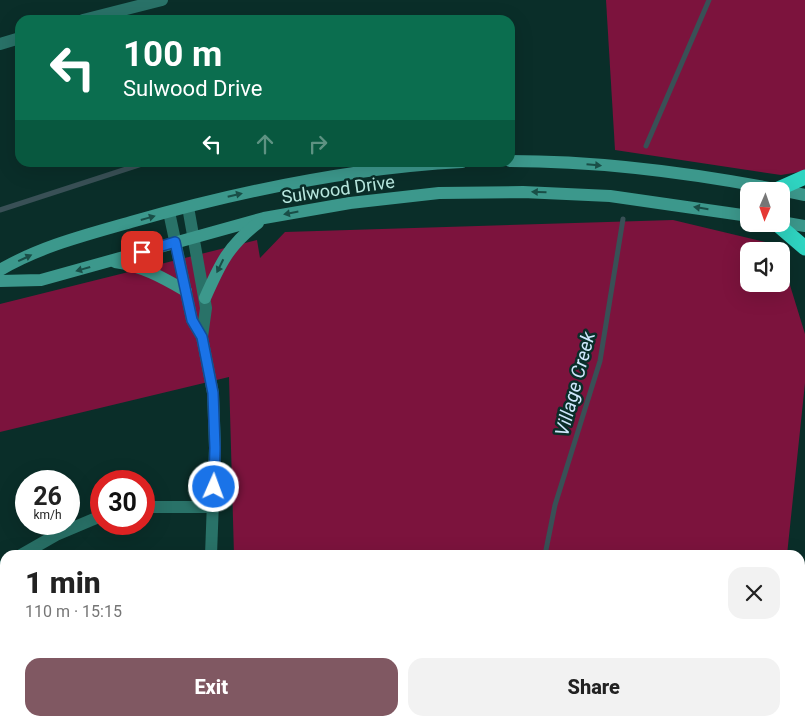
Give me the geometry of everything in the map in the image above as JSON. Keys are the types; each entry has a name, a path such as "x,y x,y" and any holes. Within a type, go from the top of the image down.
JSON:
{"highway":[{"path":"790,184 805,177"},
{"path":"786,232 805,248"}],"main road":[{"path":"515,161 642,169 740,182"},
{"name":"Sulwood Drive","path":"0,270 50,246 188,207 261,189 353,172 408,167"},
{"name":"Sulwood Drive","path":"0,281 41,280 264,218 350,202 439,194 523,192 619,197 740,215"},
{"path":"790,192 805,195"},
{"path":"205,298 222,260 237,239 264,218"},
{"path":"790,224 805,226"},
{"path":"110,262 137,266 157,274 186,291"}],"street":[{"path":"103,15 162,0"},
{"path":"0,44 15,40"},
{"path":"188,207 205,298 206,314 202,337"},
{"path":"169,212 192,320 202,337 213,393 215,448 211,550"},
{"path":"155,507 213,507"},
{"path":"30,550 56,535 90,521"}],"shaded area":[{"path":"606,0 805,0 805,171 781,175 615,150"},
{"path":"673,220 765,242 740,242 740,292 790,292 790,285 805,334 805,383 788,550 234,550 229,377 0,432 0,304 257,240 260,258 285,232"}],"waterway":[{"name":"Village Creek","path":"646,146 709,0"},
{"path":"0,210 133,167"},
{"name":"Village Creek","path":"546,550 555,505 600,361 623,219"}],"route":[{"path":"142,252 175,242 192,320 202,337 213,393 214,487"}]}
